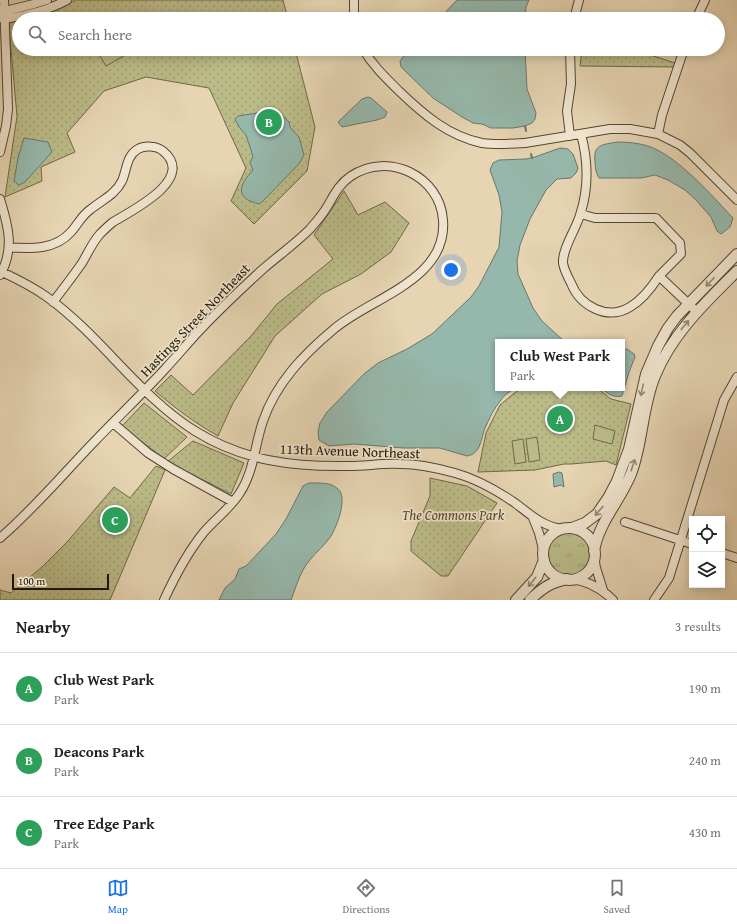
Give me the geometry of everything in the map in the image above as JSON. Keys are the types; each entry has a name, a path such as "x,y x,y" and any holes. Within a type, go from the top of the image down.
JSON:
{"street":[{"path":"0,152 8,109 2,14 4,0"},
{"path":"2,14 47,0"},
{"path":"40,12 67,0"},
{"path":"354,0 354,12"},
{"path":"576,12 579,0"},
{"path":"699,12 705,0"},
{"path":"2,14 12,14"},
{"path":"368,56 377,69 416,107 440,126 457,134 482,142 496,144 525,143 610,129 630,129 658,134 680,145 690,153 737,200"},
{"path":"570,56 571,84 567,111 570,136"},
{"path":"658,134 662,115 682,56"},
{"path":"581,134 588,175 586,191 581,214 563,255 563,264 574,292 594,309 603,312 629,308 638,301 681,254 680,243 656,218 595,218 581,214"},
{"path":"9,246 29,249 39,248 58,242 69,233 82,216 108,198 116,190 122,181 129,159 138,149 147,146 159,148 171,160 172,174 168,182 142,205 111,224 98,236 79,267 53,302"},
{"name":"Hastings Street Northeast","path":"0,538 39,501 200,330 239,291 310,229 327,208 334,194 351,176 373,167 385,165 398,167 414,174 425,182 434,192 440,204 443,216 444,231 435,255 426,267 414,278 336,327 286,376 273,396 263,422 254,457"},
{"path":"0,202 8,224 9,246 8,254 1,273"},
{"path":"543,549 550,536 555,532 585,523 597,514 613,489 629,450 642,389 652,359 668,328 689,303 737,254"},
{"path":"530,600 543,588 555,582 579,577 587,572 592,565 598,535 622,494 632,469 650,390 655,376 683,327 737,271"},
{"name":"113th Avenue Northeast","path":"1,273 45,296 53,302 100,344 144,390 171,414 195,431 233,450 273,462 300,465 350,466 399,463 426,466 456,473 472,478 487,486 516,504 533,518 553,528 567,528"},
{"path":"660,276 698,312"},
{"path":"654,600 669,578 724,400 737,377"},
{"path":"113,423 153,456 173,469 233,502"},
{"path":"164,600 182,563 194,545 206,529 233,502 242,490 254,457"},
{"path":"533,518 539,533 546,566 555,575 585,581 603,590 613,600"},
{"path":"625,522 689,543"},
{"path":"567,528 578,530 589,538 603,590"},
{"path":"725,554 737,558"},
{"path":"516,600 538,575 544,560"}],"green space":[{"path":"75,0 283,0 286,12 48,12 58,9"},
{"path":"10,22 12,22 12,56 297,56 315,127 307,171 254,224 231,201 246,168 209,88 146,77 104,91 67,133 75,152 41,167 42,181 5,197 17,116 9,27"},
{"path":"100,56 124,56 106,66"},
{"path":"581,56 654,56 675,63 674,67 580,66"},
{"path":"344,191 358,215 385,202 409,223 391,252 361,274 322,294 275,336 233,403 218,436 185,415 155,391 171,375 193,395 251,336 277,304 333,259 314,235"},
{"path":"517,391 601,391 611,399 631,404 616,465 606,461 564,464 535,470 478,472 486,433 500,405"},
{"path":"144,403 187,437 164,459 122,426"},
{"path":"595,425 615,431 612,444 593,439"},
{"path":"537,437 540,460 529,462 526,439"},
{"path":"523,439 526,462 515,464 512,441"},
{"path":"193,441 244,463 231,494 167,462"},
{"path":"156,466 165,470 110,600 0,600 0,590 11,593 42,567 68,541 114,487 130,498"},
{"name":"The Commons Park","path":"430,478 467,486 497,503 448,576 441,576 411,551 411,541 430,496"},
{"path":"569,532 581,536 587,542 591,554 587,566 581,572 569,576 557,572 551,566 547,554 551,542 557,536"}],"water":[{"path":"457,0 529,0 526,12 446,12"},
{"path":"404,56 525,56 527,89 536,113 535,119 532,123 525,126 513,128 491,128 482,124 473,123 433,98 401,67 400,61"},
{"path":"368,97 387,112 385,117 342,127 338,122 362,99"},
{"path":"264,112 275,113 283,116 289,122 290,127 299,137 304,155 299,164 259,204 242,195 242,186 253,170 250,163 253,156 246,135 239,127 235,119 238,116"},
{"path":"24,138 48,142 52,152 25,182 19,185 14,181 18,158"},
{"path":"617,142 648,146 671,158 683,167 733,218 730,227 721,234 717,231 711,217 685,190 668,180 655,175 641,178 599,178 595,168 595,152 600,146"},
{"path":"560,148 568,149 573,154 578,168 576,173 571,178 557,179 546,190 530,219 520,245 517,261 518,274 533,308 542,321 562,339 495,339 495,391 511,391 502,398 496,406 485,428 478,449 472,455 467,456 440,448 404,448 354,444 329,446 319,440 318,432 320,423 327,412 364,374 378,363 407,349 432,334 471,297 479,286 499,247 502,212 499,195 490,170 493,163 499,160 526,159"},
{"path":"625,349 627,349 634,354 635,357 625,386"},
{"path":"605,391 623,391 622,396 614,396"},
{"path":"559,472 562,473 564,487 561,485 554,487 553,474"},
{"path":"309,483 325,483 338,489 341,493 342,505 331,536 306,565 298,580 291,600 219,600 225,588 235,579 239,569 246,566 276,534 286,519 303,486"}],"waterway":[{"path":"525,126 526,131"},
{"path":"531,154 532,158"}],"place":[{"name":"Deacons Park","path":"269,122"},
{"name":"Club West Park","path":"560,419"},
{"name":"Tree Edge Park","path":"115,520"}]}
